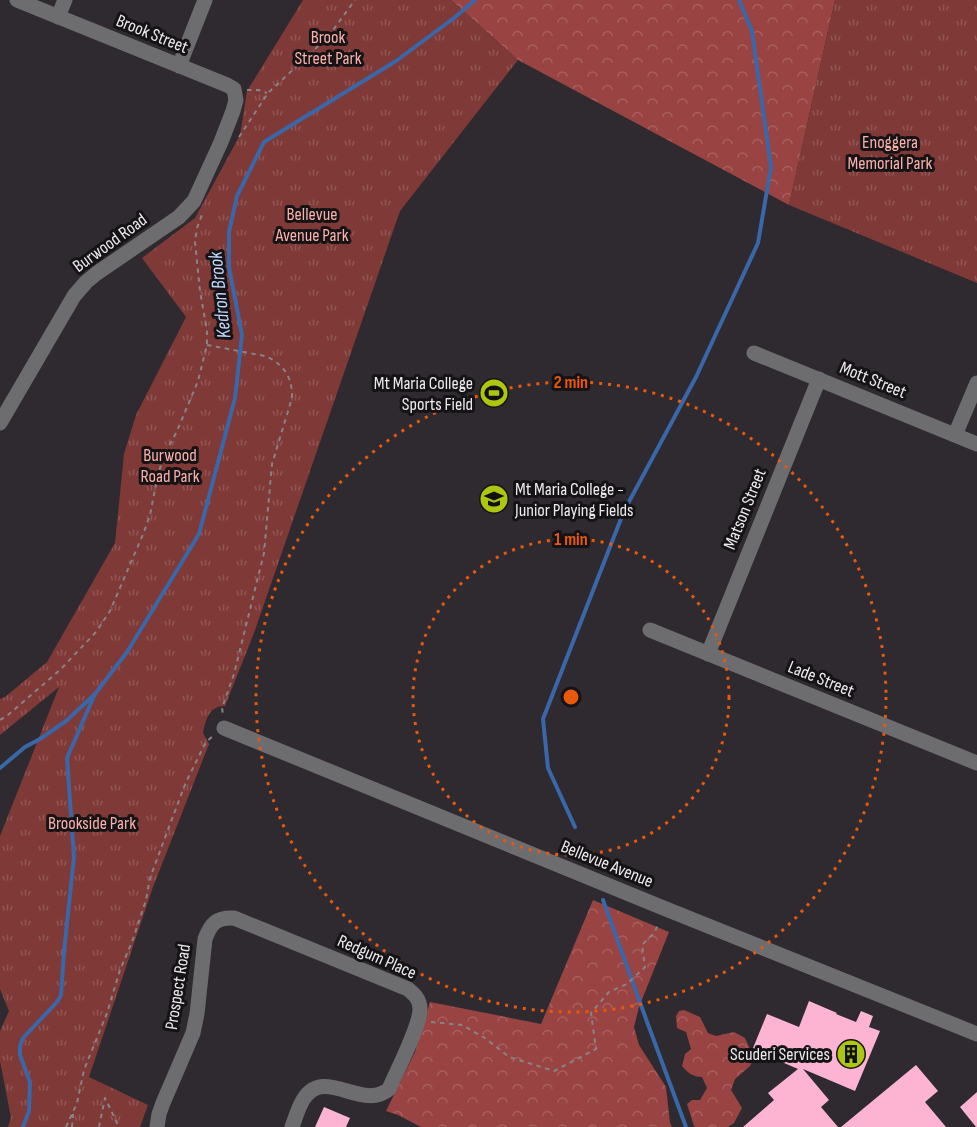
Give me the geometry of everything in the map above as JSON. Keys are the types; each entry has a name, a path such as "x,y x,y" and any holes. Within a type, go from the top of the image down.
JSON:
{"street":[{"name":"Brook Street","path":"17,0 227,85 234,90 236,95"},
{"path":"58,17 65,0"},
{"path":"178,66 205,0"},
{"name":"Burwood Road","path":"0,423 74,296 86,282 178,218 194,201 229,122 236,95"},
{"name":"Mott Street","path":"754,353 977,444"},
{"name":"Matson Street","path":"708,654 819,379"},
{"path":"955,435 977,383"},
{"name":"Lade Street","path":"650,630 977,763"},
{"name":"Bellevue Avenue","path":"224,728 977,1034"},
{"name":"Redgum Place","path":"214,922 224,917 234,918 408,989 416,995 420,1008 417,1024 389,1089 375,1096 364,1096 328,1086 312,1090 303,1100 292,1127"},
{"name":"Prospect Road","path":"157,1127 163,1103 193,1033 205,939 214,922"}],"path":[{"path":"236,144 267,93 328,38 355,0"},
{"path":"236,95 248,89 267,93"},
{"path":"0,720 60,670 96,632 110,612 150,515 163,458 198,381 207,345 195,242 203,212"},
{"path":"66,1127 77,1103 84,1070 107,1013 143,909 150,878 186,782 206,742 224,728 222,708 234,674 264,553 272,464 292,398 293,388 287,374 278,363 265,356 207,345"},
{"path":"417,1024 426,1022 462,1025 485,1038 509,1057 554,1071 597,1049 591,1013 609,992 627,984 645,967 642,945 654,933 659,922"},
{"path":"99,1127 105,1098 119,1127"},
{"path":"72,1127 73,1111"}],"green space":[{"path":"303,0 451,0 518,60 400,211 254,633 225,706 215,708 207,718 203,733 209,744 153,887 89,1077 148,1105 140,1127 8,1127 11,1118 0,1061 0,1031 9,1011 0,989 0,836 59,687 0,735 0,699 47,662 115,543 124,454 136,415 186,317 142,258 195,218 240,135 247,91"},
{"path":"451,0 835,0 789,205 518,60"},
{"name":"Enoggera Memorial Park","path":"835,0 977,0 977,283 789,205"},
{"path":"593,900 669,932 639,1007 634,1027 639,1045 666,1087 672,1127 421,1127 386,1111 415,1052 430,1002 541,1024"},
{"path":"684,1010 700,1017 708,1033 716,1036 734,1032 745,1038 754,1058 750,1066 735,1079 731,1090 742,1108 734,1123 728,1127 694,1126 687,1104 692,1100 700,1100 707,1088 702,1077 691,1074 682,1066 685,1054 691,1049 686,1032 677,1028 676,1016 679,1011"}],"building":[{"path":"809,1001 856,1022 861,1011 873,1016 869,1027 880,1031 855,1091 803,1069 829,1100 821,1107 838,1127 743,1127 774,1100 768,1093 798,1069 753,1048 767,1014 799,1027"},
{"path":"916,1065 938,1091 925,1102 946,1127 841,1127"},
{"path":"977,1092 977,1127 976,1127 960,1107"},
{"path":"324,1107 350,1118 346,1127 315,1127"}],"waterway":[{"name":"Kedron Brook","path":"0,768 25,747 66,721 95,694 127,652 199,534 235,398 242,335 229,267 229,232 237,196 264,142 396,61 475,0"},
{"path":"575,827 548,768 543,719 624,511 696,377 758,243 771,167 752,31 739,0"},
{"path":"23,1127 29,1111 30,1082 20,1055 20,1046 23,1038 61,995 74,857 67,758 94,696"},
{"path":"603,900 686,1127"}],"place":[{"name":"Mt Maria College Sports Field","path":"494,393"},
{"name":"Mt Maria College - Junior Playing Fields","path":"494,499"},
{"name":"Scuderi Services","path":"851,1054"}],"park label":[{"name":"Brook Street Park","path":"328,47"},
{"name":"Bellevue Avenue Park","path":"312,224"},
{"name":"Burwood Road Park","path":"170,465"},
{"name":"Brookside Park","path":"92,823"}]}
